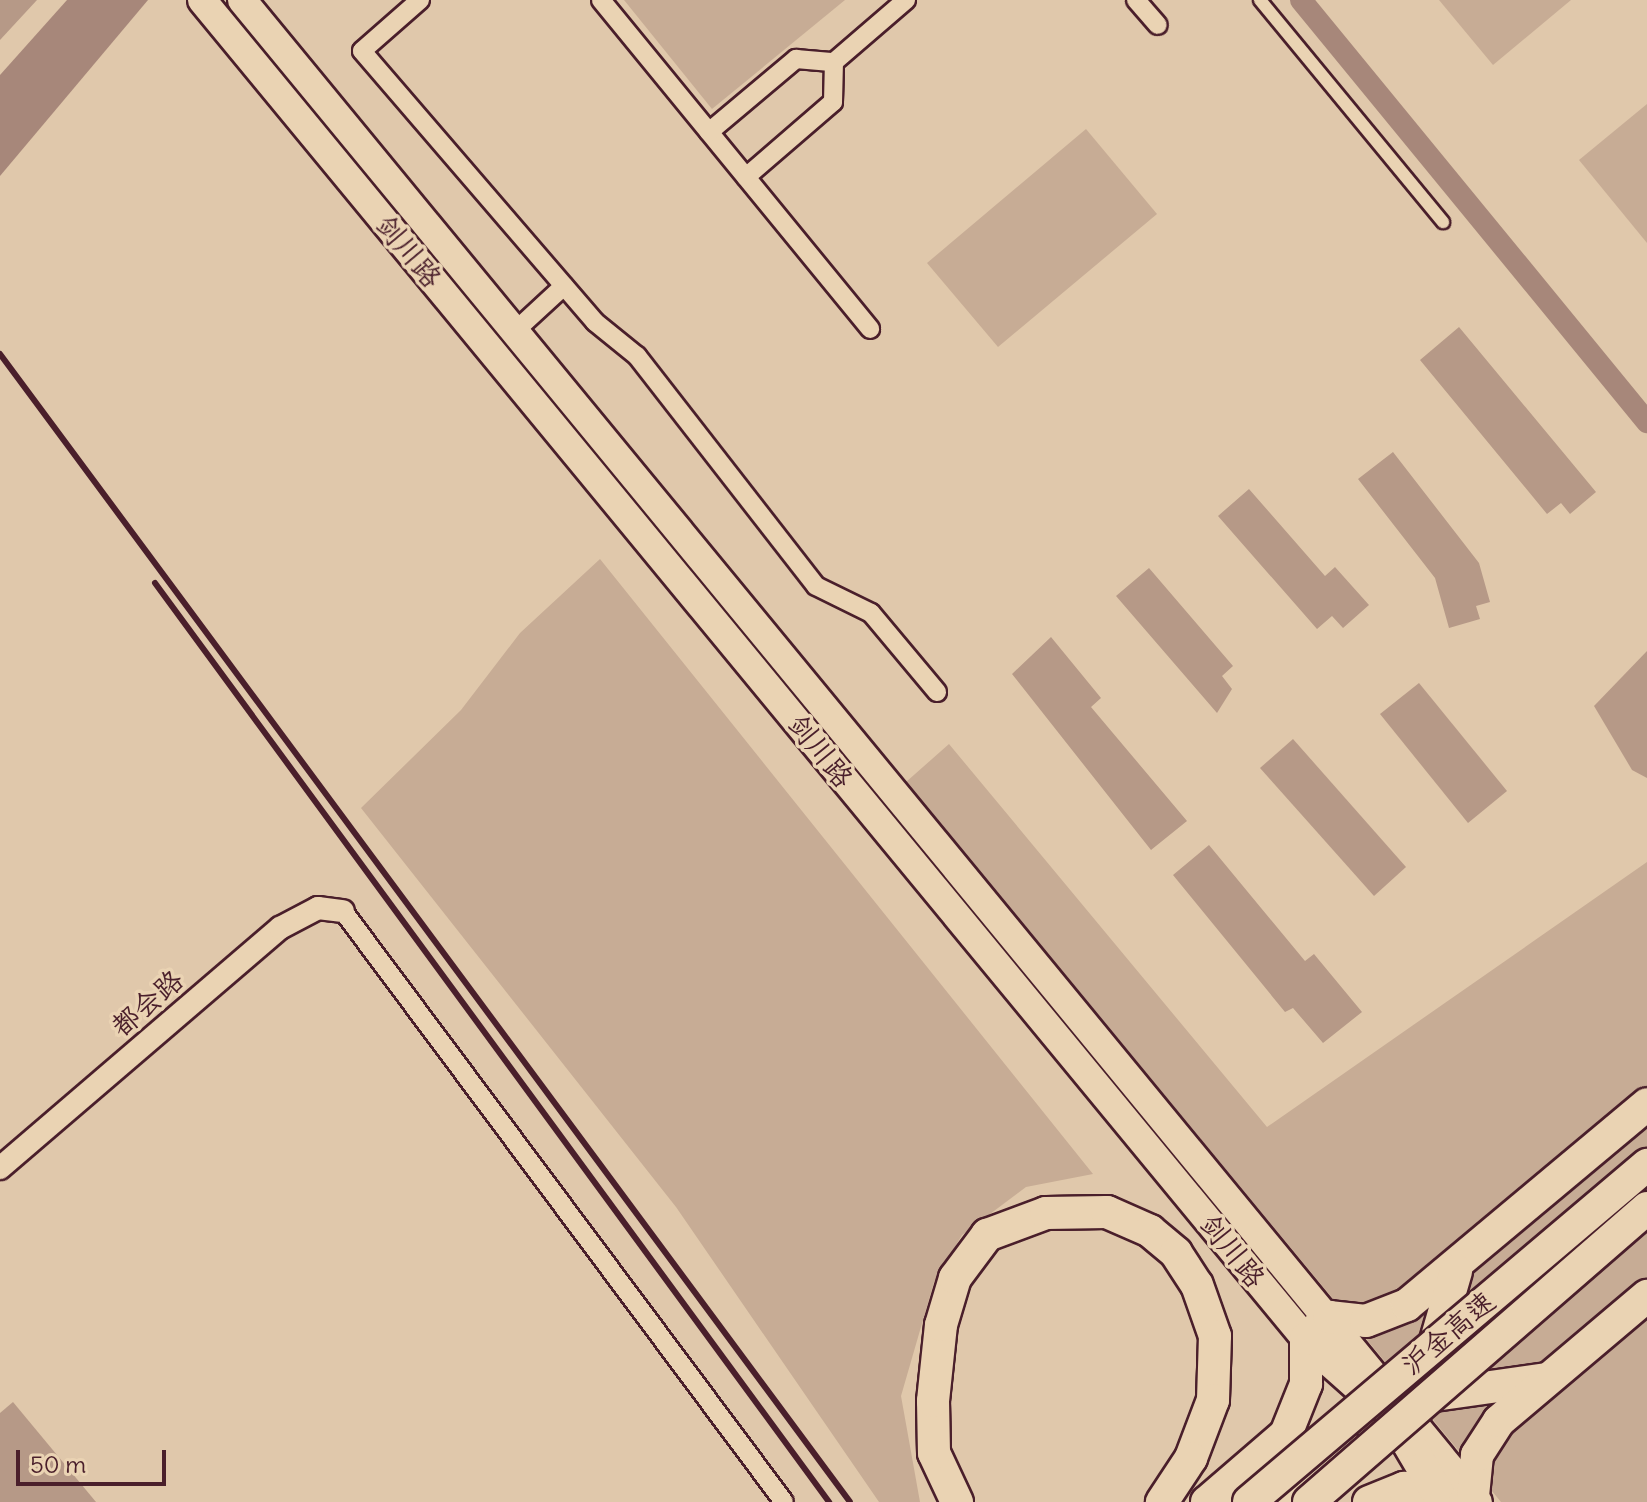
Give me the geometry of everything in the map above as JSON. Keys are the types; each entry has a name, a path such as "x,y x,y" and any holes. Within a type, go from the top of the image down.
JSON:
{"highway":[{"path":"1317,1328 1366,1321 1407,1305 1456,1271 1647,1104"},
{"name":"沪金高速","path":"1249,1502 1647,1165"},
{"name":"沪金高速","path":"1307,1502 1647,1208"},
{"path":"957,1502 934,1453 941,1325 955,1278 987,1235 1046,1213 1107,1212 1150,1231 1176,1253 1205,1303 1215,1336 1213,1400 1191,1458 1162,1502"},
{"path":"1307,1502 1353,1464 1392,1422 1456,1271"},
{"path":"1317,1328 1460,1501 1477,1455 1499,1421 1647,1296"},
{"path":"1207,1502 1286,1434 1306,1384 1317,1328"},
{"path":"1281,1502 1392,1422 1546,1379"},
{"path":"1369,1502 1404,1488 1429,1502"}],"main road":[{"name":"剑川路","path":"202,0 1317,1328"},
{"name":"剑川路","path":"242,0 514,332 1317,1328"}],"street":[{"path":"420,0 362,51 564,286 637,356 816,586 871,613 937,692"},
{"path":"709,132 796,59 834,62 906,0"},
{"path":"1136,0 1158,25"},
{"path":"1260,0 1443,222"},
{"path":"603,1 870,329"},
{"path":"746,177 833,102 834,62"},
{"path":"514,332 564,286"},
{"name":"都会路","path":"0,1168 280,928 318,908 343,911"},
{"path":"343,911 784,1502"}],"shaded area":[{"path":"67,0 148,0 0,176 0,75"},
{"path":"624,0 845,0 712,109"},
{"path":"1439,0 1571,0 1493,65"},
{"path":"1647,104 1647,243 1579,160"},
{"path":"1086,129 1157,214 998,347 927,263"},
{"path":"600,559 1093,1174 1026,1187 962,1235 934,1282 901,1396 920,1502 879,1502 676,1207 361,808 461,710 520,633"},
{"path":"949,744 1267,1127 1647,862 1647,1502 1501,1502 906,782"}],"building":[{"path":"0,0 37,0 0,40"},
{"path":"1459,327 1596,492 1570,514 1561,503 1547,514 1420,360"},
{"path":"1393,452 1479,563 1490,602 1476,606 1480,619 1449,628 1435,578 1358,479"},
{"path":"1249,489 1325,576 1335,567 1369,605 1343,628 1332,616 1317,629 1218,516"},
{"path":"1149,568 1233,666 1222,676 1232,689 1217,713 1116,596"},
{"path":"1051,637 1101,698 1091,707 1187,821 1151,850 1012,674"},
{"path":"1647,651 1647,778 1632,770 1594,706"},
{"path":"1419,683 1507,791 1468,823 1380,714"},
{"path":"1293,739 1406,867 1374,896 1260,768"},
{"path":"1209,845 1305,961 1314,954 1362,1012 1323,1043 1293,1008 1285,1012 1173,875"},
{"path":"13,1402 96,1502 0,1502 0,1413"}],"waterway":[{"path":"1301,0 1647,422"}],"railway":[{"path":"0,354 850,1502"},
{"path":"155,583 829,1502"}]}
